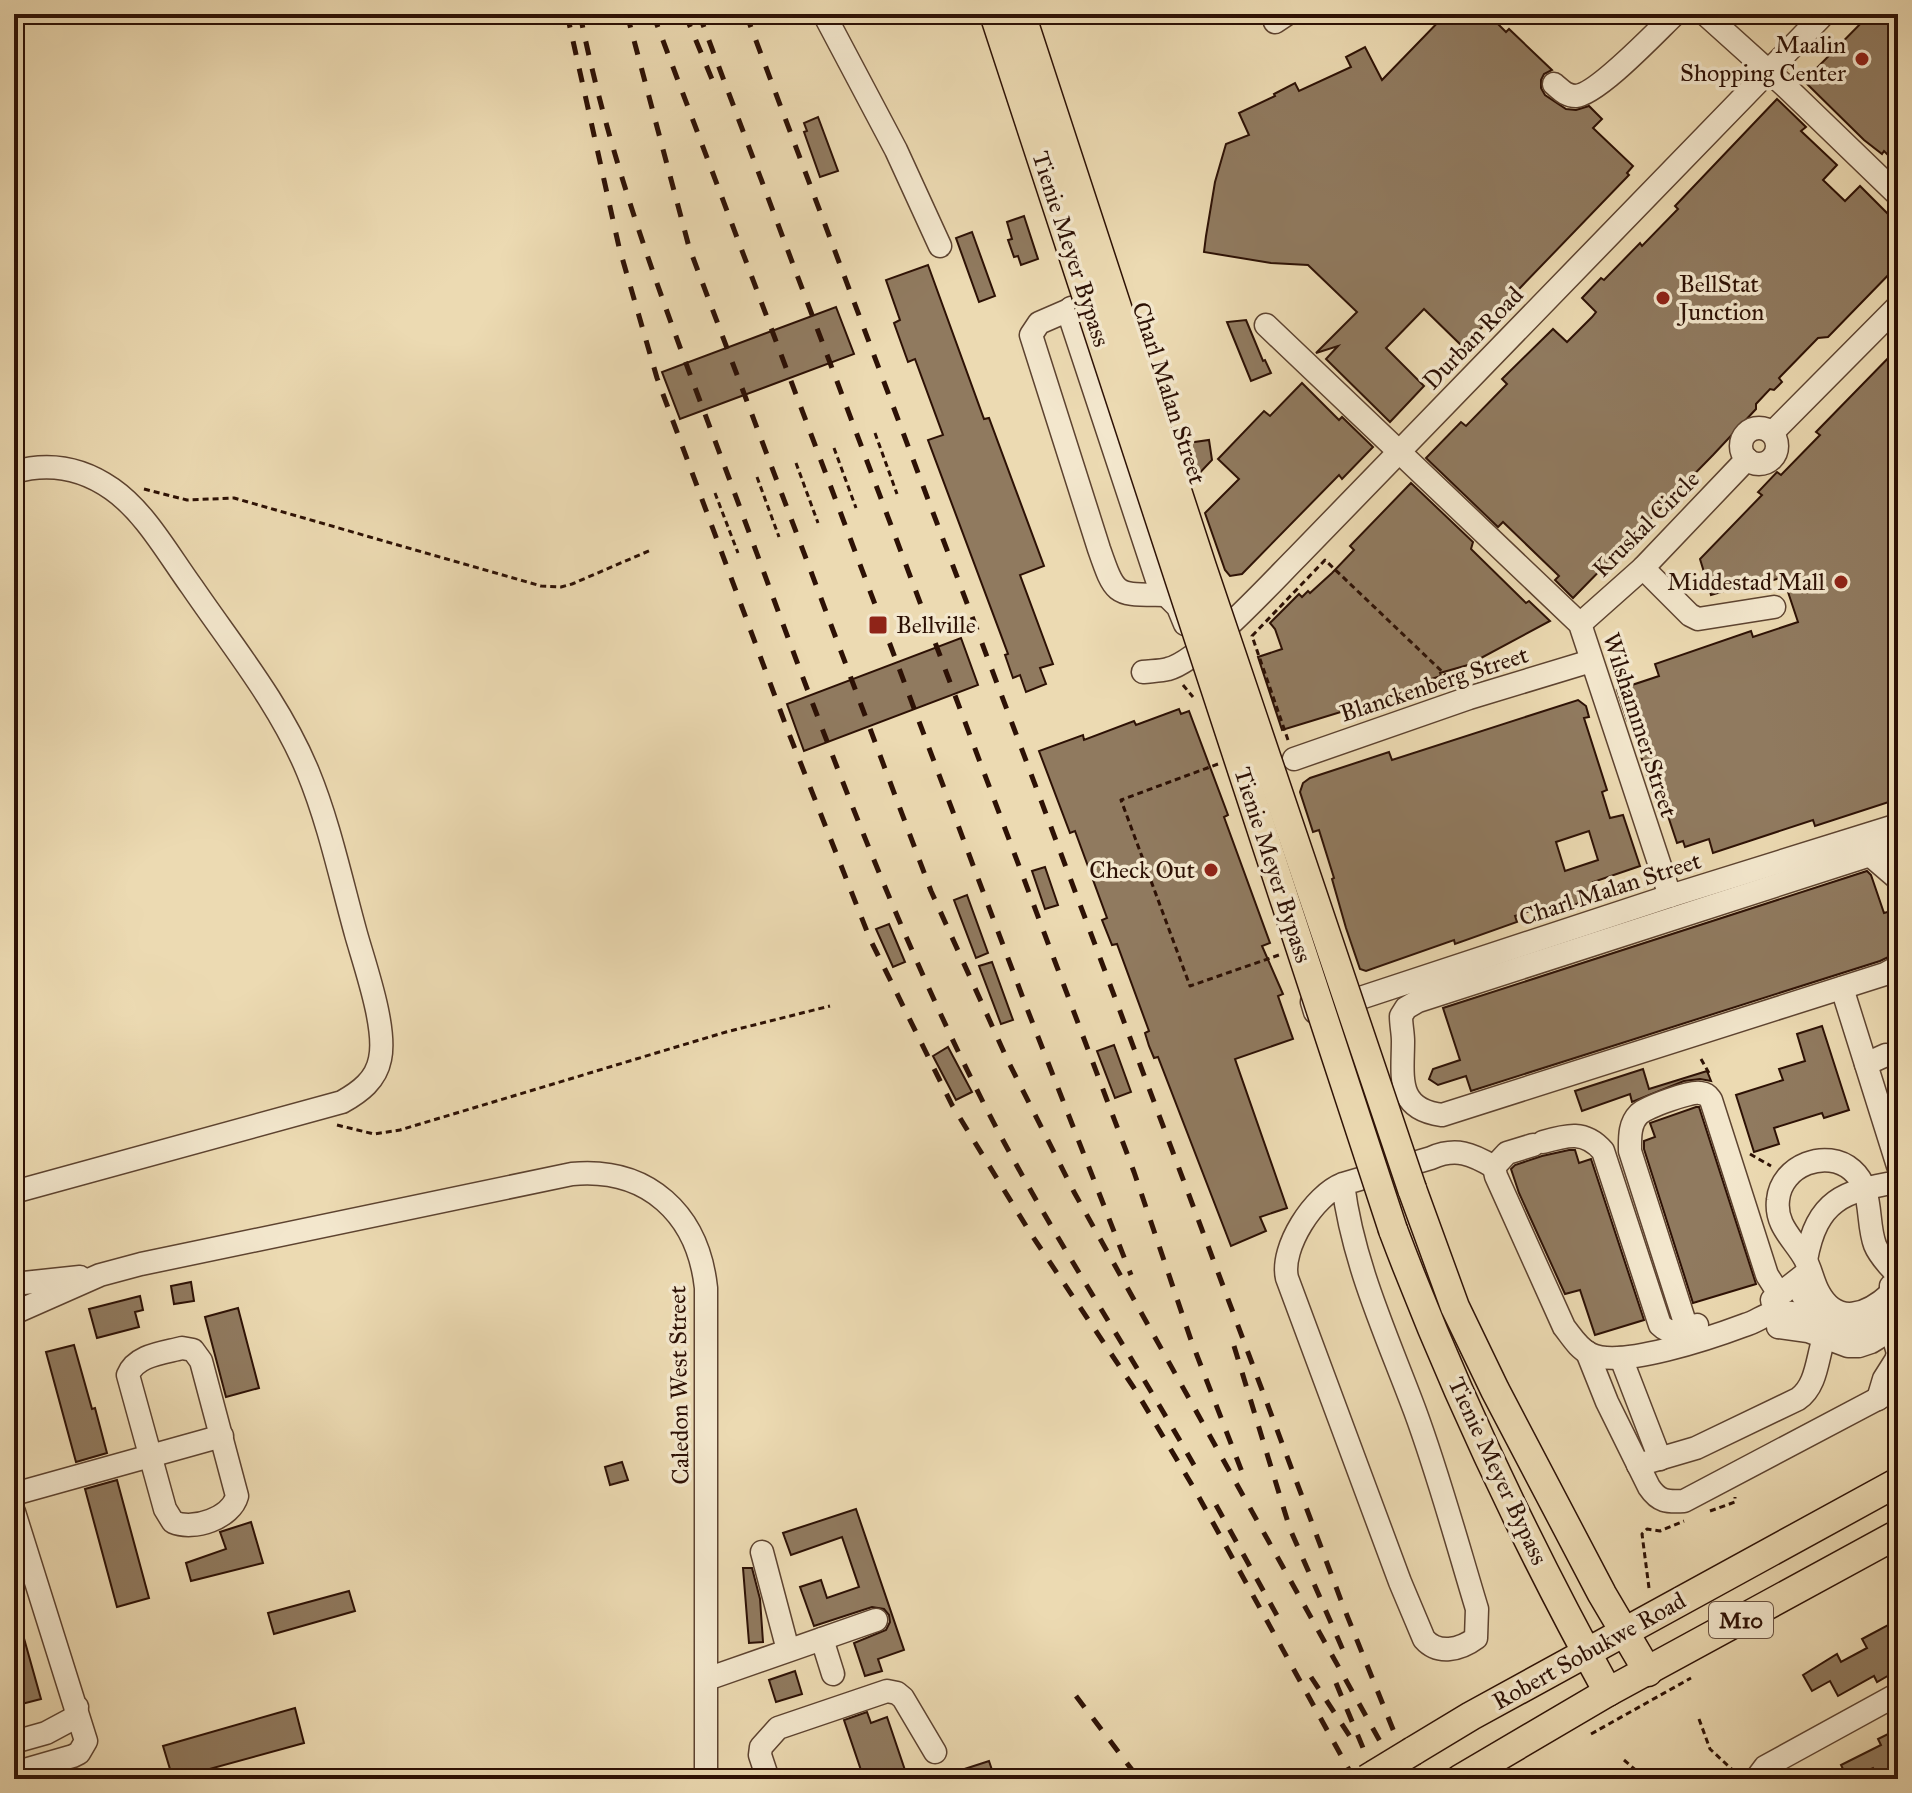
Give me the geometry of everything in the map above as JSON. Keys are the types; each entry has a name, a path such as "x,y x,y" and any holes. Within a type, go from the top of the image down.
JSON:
{"main road":[{"name":"Tienie Meyer Bypass","path":"994,14 1393,1230 1465,1405 1565,1612 1608,1692"},
{"name":"Tienie Meyer Bypass","path":"1021,14 1207,582 1400,1155 1455,1307 1602,1594 1648,1672"},
{"name":"Robert Sobukwe Road","path":"1367,1779 1586,1652 1898,1482"},
{"name":"Robert Sobukwe Road","path":"1460,1779 1608,1692 1898,1534"}],"street":[{"path":"824,14 896,150 940,246"},
{"path":"1554,84 1565,94 1574,96 1593,90 1675,14"},
{"path":"1705,14 1898,195"},
{"name":"Durban Road","path":"1143,672 1170,669 1198,652 1220,632 1824,14"},
{"name":"Charl Malan Street","path":"1339,1005 1112,301 1106,298 1069,310 1158,583 1178,607 1198,652 1315,1012 1339,1005 1670,896 1898,825"},
{"name":"Kruskal Circle","path":"1580,624 1643,568 1747,459 1741,445 1748,431 1763,428 1772,433 1898,306"},
{"path":"1069,310 1039,323 1031,335 1110,582 1119,592 1126,594 1166,595"},
{"name":"Wilshammer Street","path":"1266,325 1580,624 1670,896"},
{"path":"14,472 46,466 64,468 95,478 123,497 169,554 272,703 295,741 321,807 369,983 382,1052 373,1077 363,1089 342,1102 14,1192"},
{"path":"1643,568 1690,615 1698,619 1774,607"},
{"name":"Blanckenberg Street","path":"1294,759 1469,698 1591,661"},
{"path":"1898,844 1418,1001 1406,1008 1401,1016 1402,1080 1414,1103 1429,1114 1442,1115 1842,988 1898,967"},
{"path":"1870,855 1898,879"},
{"path":"1842,988 1898,1166"},
{"path":"1866,1064 1886,1055 1898,1058"},
{"path":"1687,1329 1630,1151 1632,1124 1638,1115 1656,1106 1695,1093 1707,1095 1767,1275 1774,1286 1799,1276"},
{"path":"1494,1167 1507,1153 1538,1144 1575,1134 1592,1140 1603,1151 1660,1325 1666,1331 1674,1332 1765,1302 1799,1276 1810,1239 1823,1215 1839,1198 1865,1188 1898,1182"},
{"path":"1343,1184 1347,1215 1362,1274 1416,1414 1477,1609 1476,1638 1455,1648 1442,1650 1424,1639 1400,1582 1287,1278 1285,1262 1288,1251 1325,1194 1343,1184 1443,1153 1456,1151 1473,1155 1494,1167 1564,1327 1580,1347 1593,1356 1621,1358 1685,1344 1745,1325 1820,1327"},
{"path":"1834,1161 1855,1172 1865,1188 1873,1240 1877,1249 1895,1262 1888,1313 1879,1338 1859,1346 1848,1346 1820,1327 1799,1276 1778,1207 1781,1187 1790,1174 1810,1162 1834,1161"},
{"name":"Caledon West Street","path":"100,1275 215,1246 587,1173 627,1179 662,1197 689,1228 698,1246 706,1288 706,1779"},
{"path":"14,1284 100,1275"},
{"path":"14,1313 100,1275"},
{"path":"1799,1276 1839,1312 1848,1315 1868,1311 1888,1313"},
{"path":"1878,1399 1884,1379 1898,1353 1888,1313"},
{"path":"1649,1462 1696,1448 1806,1393 1820,1327"},
{"path":"187,1348 198,1355 222,1436 237,1487 235,1504 223,1515 188,1526 173,1522 168,1516 149,1456 128,1375 134,1363 187,1348"},
{"path":"1587,1352 1607,1402 1649,1462"},
{"path":"1621,1358 1649,1462 1649,1487 1659,1499 1667,1502 1684,1501 1898,1388"},
{"path":"14,1773 79,1753 84,1747 86,1734 71,1714 14,1510 149,1456 222,1436"},
{"path":"762,1552 788,1650"},
{"path":"707,1679 876,1620"},
{"path":"822,1639 833,1674"},
{"path":"768,1779 760,1755 761,1747 778,1728 887,1691 903,1698 935,1752"},
{"path":"1751,1777 1890,1698"},
{"path":"14,1727 71,1714"},
{"path":"14,1742 46,1733 71,1714"}],"path":[{"path":"875,433 897,494"},
{"path":"834,448 856,508"},
{"path":"796,463 818,523"},
{"path":"757,477 779,537"},
{"path":"123,497 142,489 187,500 234,498 541,586 572,584 651,550"},
{"path":"715,493 738,553"},
{"path":"1294,759 1252,636 1325,560 1469,698"},
{"path":"1170,669 1194,698"},
{"path":"1222,762 1121,800 1190,986 1285,953"},
{"path":"316,1111 337,1125 374,1134 400,1130 726,1032 830,1006"},
{"path":"1642,1544 1649,1588"},
{"path":"1591,1734 1691,1678"},
{"path":"1699,1719 1710,1749 1734,1771 1751,1777"},
{"path":"1624,1760 1646,1779"},
{"path":"1708,1779 1734,1771"}],"building":[{"path":"1446,14 1488,14 1506,32 1509,29 1552,70 1544,74 1541,80 1545,95 1566,109 1589,106 1602,119 1593,128 1633,166 1627,173 1629,175 1463,347 1424,309 1386,348 1424,386 1390,422 1326,359 1338,346 1316,353 1357,312 1308,265 1271,263 1204,252 1206,236 1215,182 1226,144 1249,135 1239,113 1295,83 1299,91 1351,67 1346,57 1365,47 1382,80"},
{"name":"Maalin Shopping Center","path":"1870,14 1898,14 1898,165 1884,151 1882,154 1864,140 1804,81"},
{"path":"1777,99 1806,127 1801,131 1837,165 1823,180 1845,201 1860,186 1898,224 1898,265 1828,337 1818,338 1779,378 1782,382 1774,390 1770,389 1756,404 1756,409 1713,455 1573,598 1555,580 1559,576 1503,522 1498,527 1426,458 1461,422 1466,426 1507,384 1502,379 1553,329 1567,342 1592,317 1596,312 1582,298 1640,243 1642,246 1678,209 1675,206"},
{"path":"818,117 838,171 820,177 804,132 807,131 804,123"},
{"path":"1024,216 1038,259 1021,265 1018,256 1014,257 1008,240 1012,239 1007,222"},
{"path":"972,232 995,296 979,302 956,238"},
{"name":"Bellville","path":"928,265 984,419 989,418 1044,566 1020,575 1053,664 1040,668 1046,684 1026,692 1020,675 1013,678 1005,655 1008,654 928,440 943,435 915,359 908,362 894,323 900,320 886,280"},
{"path":"836,307 854,354 680,419 662,372"},
{"path":"1246,320 1271,373 1251,381 1227,322"},
{"name":"Middestad Mall","path":"1898,348 1898,799 1815,826 1813,820 1713,853 1709,839 1685,847 1683,841 1677,843 1666,810 1659,812 1617,690 1659,676 1655,664 1751,631 1753,637 1798,622 1783,577 1739,591 1738,587 1711,595 1700,559 1762,495 1758,492 1777,472 1781,475 1820,435 1816,432"},
{"path":"1302,383 1339,420 1342,417 1373,447 1342,479 1339,475 1242,574 1230,576 1225,570 1205,513 1239,479 1218,459 1264,411 1270,416"},
{"path":"1209,440 1212,460 1192,481 1180,444"},
{"path":"1411,483 1473,542 1471,549 1526,603 1529,601 1550,621 1468,665 1440,673 1441,676 1428,680 1429,685 1282,730 1258,657 1282,649 1270,623 1299,594 1302,597 1308,591 1310,593 1332,573 1354,550 1350,546"},
{"path":"961,638 978,685 804,751 787,704"},
{"path":"1578,700 1586,706 1589,717 1584,718 1607,790 1602,792 1610,818 1623,815 1640,866 1593,882 1598,895 1572,906 1550,913 1548,905 1515,916 1517,922 1455,944 1454,940 1366,971 1360,969 1319,830 1313,832 1300,792 1303,783 1310,778 1389,752 1392,760","holes":["1589,831 1598,860 1565,871 1556,842"]},
{"path":"1179,709 1181,714 1189,711 1228,815 1224,817 1270,943 1262,946 1283,994 1278,996 1293,1039 1235,1059 1287,1208 1260,1217 1266,1231 1231,1246 1158,1057 1154,1058 1149,1046 1145,1033 1149,1031 1117,944 1112,945 1102,920 1107,918 1075,831 1070,833 1039,751 1083,735 1084,740 1134,721 1136,725"},
{"path":"1045,867 1058,905 1045,909 1032,871"},
{"path":"1867,871 1884,913 1898,909 1898,933 1891,934 1897,953 1471,1091 1466,1076 1438,1085 1429,1079 1433,1069 1460,1060 1443,1008"},
{"path":"967,895 988,953 976,958 954,900"},
{"path":"889,924 905,962 893,967 876,929"},
{"path":"992,962 1013,1020 1001,1024 979,966"},
{"path":"1822,1026 1849,1110 1824,1118 1822,1113 1774,1128 1779,1144 1754,1152 1736,1095 1783,1080 1779,1069 1805,1061 1797,1034"},
{"path":"1114,1045 1131,1092 1115,1098 1097,1051"},
{"path":"948,1047 972,1092 956,1100 933,1056"},
{"path":"1643,1069 1649,1089 1707,1071 1711,1081 1684,1081 1632,1102 1630,1094 1582,1111 1575,1091"},
{"path":"1699,1107 1756,1284 1693,1303 1644,1141 1655,1137 1650,1123"},
{"path":"1575,1150 1579,1163 1591,1159 1644,1320 1595,1335 1580,1290 1565,1294 1511,1169 1542,1156"},
{"path":"191,1282 194,1301 174,1304 171,1286"},
{"path":"140,1296 143,1310 135,1312 139,1327 97,1338 89,1309"},
{"path":"238,1308 259,1388 226,1397 205,1317"},
{"path":"74,1345 107,1453 76,1462 46,1352"},
{"path":"622,1462 628,1480 610,1485 605,1467"},
{"path":"117,1480 149,1598 117,1607 85,1489"},
{"path":"856,1509 904,1650 878,1659 882,1671 865,1676 854,1643 886,1630 889,1615 884,1609 872,1607 814,1626 800,1587 821,1580 827,1598 859,1587 842,1537 791,1555 783,1533"},
{"path":"251,1522 263,1563 191,1581 186,1563 226,1549 220,1532"},
{"path":"743,1568 752,1568 760,1599 763,1642 749,1643"},
{"path":"349,1591 355,1611 274,1634 268,1613"},
{"path":"18,1617 41,1699 14,1706 14,1618"},
{"path":"1888,1625 1891,1631 1898,1627 1898,1670 1877,1682 1874,1676 1838,1696 1830,1681 1812,1691 1803,1675 1837,1654 1841,1662 1867,1648 1862,1639"},
{"path":"795,1671 802,1694 776,1702 769,1680"},
{"path":"295,1708 304,1743 173,1779 163,1746"},
{"path":"867,1712 871,1723 887,1717 908,1779 864,1779 844,1720"},
{"path":"1898,1729 1898,1779 1891,1779 1886,1770 1876,1775 1873,1768 1848,1779 1841,1765 1881,1745 1878,1739"},
{"path":"989,1761 995,1779 944,1779 943,1776"}],"railway":[{"path":"567,14 619,247 657,378 786,726 870,939 952,1105 1031,1234 1136,1391 1195,1490 1354,1779"},
{"path":"580,14 609,133 665,307 815,709 906,937 1001,1136 1199,1474"},
{"path":"627,14 689,247 931,891 1008,1061 1074,1192 1401,1779"},
{"path":"653,14 1026,1006 1131,1275"},
{"path":"685,14 714,84"},
{"path":"699,14 1134,1172 1191,1340 1242,1472"},
{"path":"746,14 1342,1603 1413,1779"},
{"path":"1234,1346 1290,1529 1346,1657"},
{"path":"1216,1505 1280,1621"},
{"path":"1311,1677 1353,1741"},
{"path":"1336,1683 1376,1779"},
{"path":"1076,1696 1139,1779"}],"place":[{"name":"Maalin Shopping Center","path":"1862,59"},
{"name":"BellStat Junction","path":"1663,298"},
{"name":"Middestad Mall","path":"1841,582"},
{"name":"Bellville","path":"878,625"},
{"name":"Check Out","path":"1211,870"}]}
